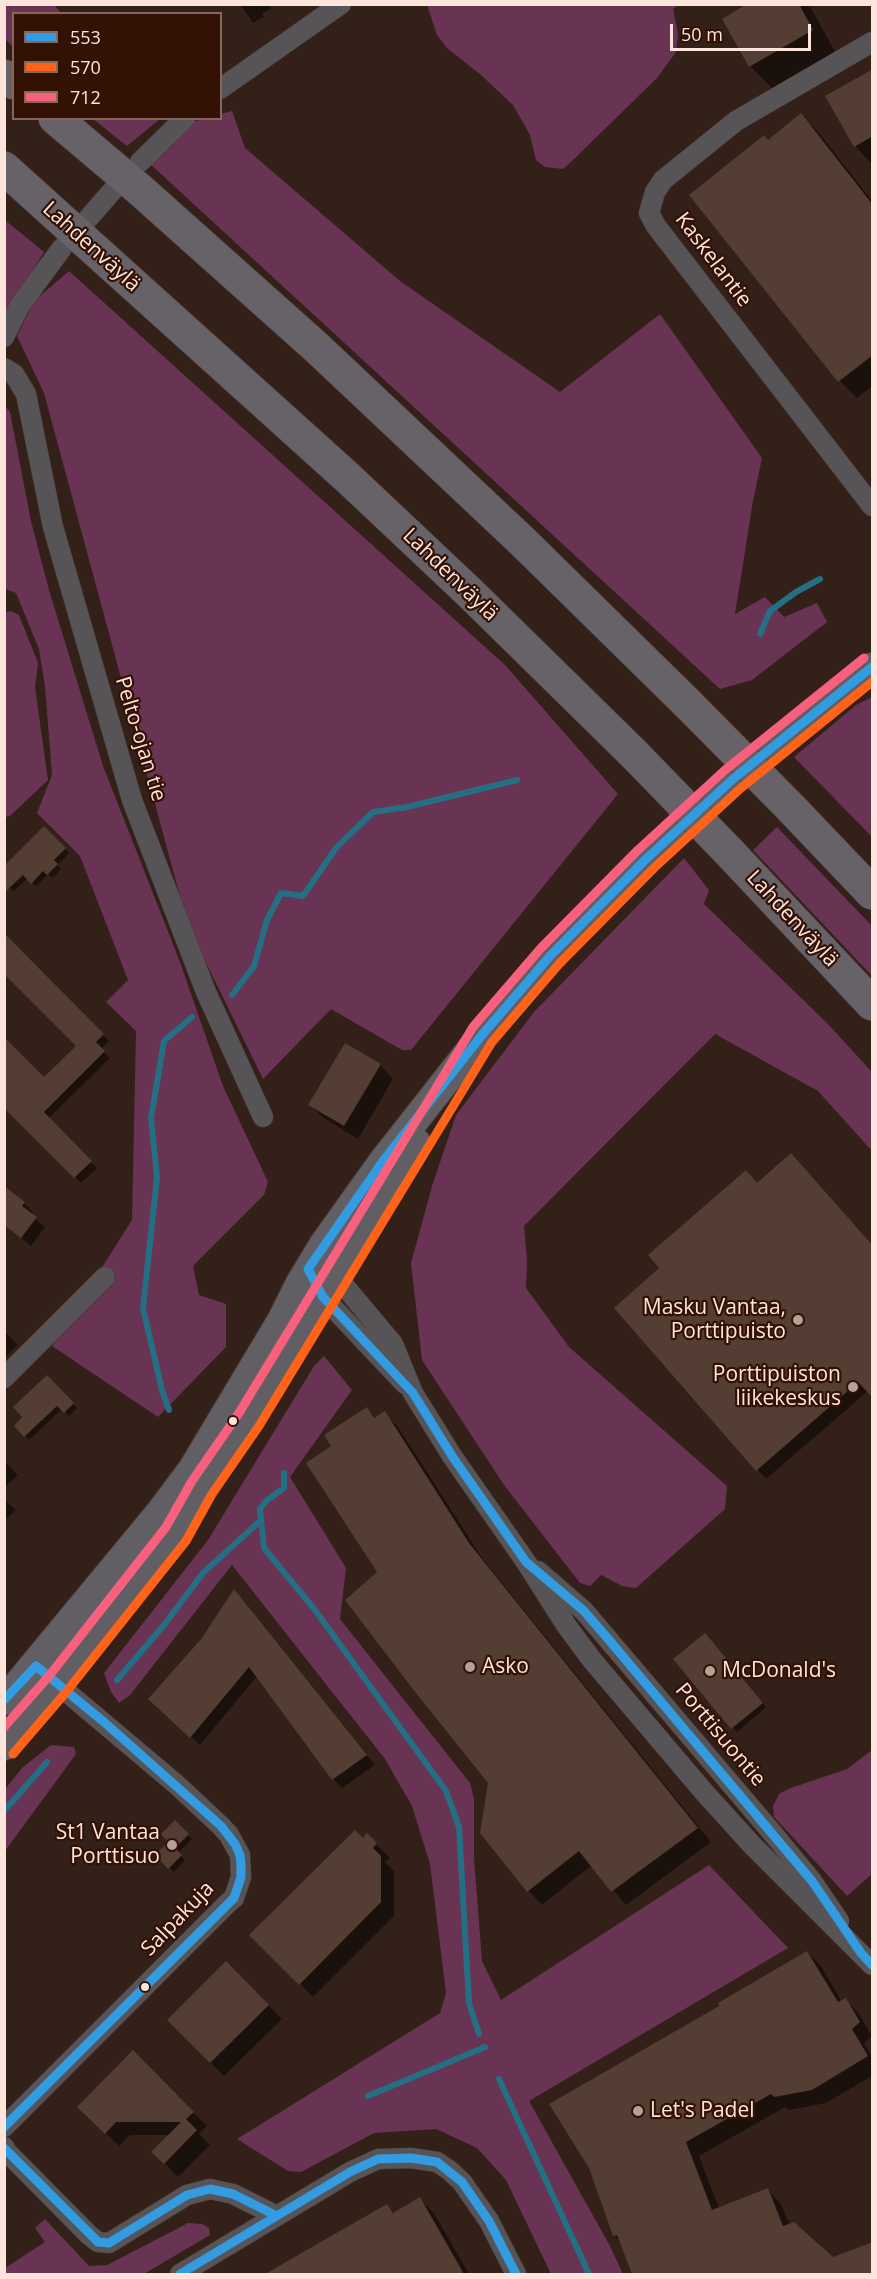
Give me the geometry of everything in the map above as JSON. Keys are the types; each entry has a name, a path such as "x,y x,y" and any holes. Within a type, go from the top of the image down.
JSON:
{"highway":[{"path":"57,120 139,189 316,347 523,542 688,704 873,893"},
{"name":"Lahdenväylä","path":"4,168 348,478 470,593 635,755 873,1004"}],"main road":[{"path":"4,1701 36,1666 193,1468 281,1321 308,1269 383,1161 478,1041 550,956 646,859 733,779 873,667"},
{"path":"4,1746 58,1684 176,1534 202,1488 249,1420 478,1041"}],"street":[{"path":"222,88 341,4"},
{"name":"Kaskelantie","path":"873,42 736,121 663,180 655,192 649,213 656,226 873,506"},
{"path":"140,162 183,120"},
{"path":"86,221 113,190"},
{"path":"4,337 20,305 62,248"},
{"name":"Pelto-ojan tie","path":"4,368 14,374 26,394 52,527 132,800 206,992 263,1117"},
{"name":"Porttisuontie","path":"308,1269 393,1344 413,1393 452,1456 566,1624 642,1721 752,1845 867,1959"},
{"path":"4,1378 105,1277"},
{"name":"Porttisuontie","path":"526,1562 584,1611 609,1640 812,1881 867,1959"},
{"name":"Salpakuja","path":"4,2127 234,1898 241,1877 240,1856 229,1835 221,1826 177,1785 36,1666"},
{"path":"4,2147 88,2235 98,2242 109,2243 187,2195 210,2189 233,2194 275,2215"},
{"path":"180,2274 350,2172 378,2159 411,2158 437,2162 462,2182 489,2221 516,2274"}],"shaded area":[{"path":"5,4 54,5 60,12 12,12 12,46 5,39"},
{"path":"427,5 678,5 673,9 678,34 676,52 657,78 563,169 545,167 536,160 530,135 513,105 447,48 437,35"},
{"path":"232,111 245,148 400,281 560,392 660,314 762,458 735,614 765,597 784,617 817,603 827,622 752,680 720,689 149,163 194,121 222,120 222,114"},
{"path":"94,120 159,120 127,146"},
{"path":"5,220 44,252 5,317"},
{"path":"69,271 505,665 618,794 411,1050 402,1050 331,1009 263,1079 188,926 44,393 17,336 34,301"},
{"path":"5,406 10,412 31,521 49,590 103,766 180,962 223,1086 268,1182 264,1195 193,1266 199,1295 226,1304 226,1347 158,1417 52,1346 132,1220 136,1031 106,1002 128,980 80,856 37,813 52,775 45,686 39,649 16,593 5,589"},
{"path":"11,611 19,615 38,663 35,687 48,780 10,816 5,817 4,612"},
{"path":"872,697 872,837 794,757 856,705"},
{"path":"777,827 872,926 872,976 753,850"},
{"path":"684,858 709,890 704,904 827,1023 872,1072 872,1151 818,1091 715,1034 524,1226 527,1260 526,1288 569,1347 727,1486 725,1509 636,1588 622,1586 601,1575 590,1586 580,1583 504,1485 422,1360 411,1263 432,1186 456,1115 534,1012"},
{"path":"324,1356 352,1390 290,1477 346,1568 340,1619 470,1783 474,1799 474,1857 482,1961 501,2000 709,1865 788,1948 529,2101 610,2246 623,2274 551,2274 506,2180 477,2148 436,2129 374,2133 301,2172 288,2171 237,2139 440,2013 446,1993 430,1864 412,1806 385,1759 232,1565 130,1695 119,1703 111,1692 104,1673 208,1540 314,1366"},
{"path":"51,1745 74,1747 76,1754 5,1851 5,1789 23,1767"},
{"path":"872,1750 872,1874 847,1896 774,1817 773,1806 779,1794 847,1769"},
{"path":"45,2219 89,2266 107,2265 188,2223 202,2224 209,2228 210,2235 144,2274 5,2274 5,2268 45,2242 35,2228"}],"building":[{"path":"747,4 799,4 813,30 749,67 722,19"},
{"path":"873,69 873,136 854,147 825,96"},
{"path":"801,113 873,205 873,355 838,382 689,195 764,135 768,140"},
{"path":"44,826 66,848 54,860 58,864 47,875 43,871 31,884 23,875 4,893 4,866"},
{"path":"4,933 104,1034 96,1042 105,1051 44,1112 92,1161 74,1178 4,1108 4,1037 44,1077 76,1046 4,974"},
{"path":"345,1043 381,1064 344,1126 308,1105"},
{"path":"791,1153 873,1246 873,1398 858,1382 756,1471 614,1308 659,1268 648,1255 746,1170 757,1183"},
{"path":"4,1186 25,1202 22,1206 37,1217 21,1238 4,1225"},
{"path":"47,1375 74,1403 64,1413 57,1406 24,1437 14,1426 22,1417 13,1407"},
{"path":"367,1407 374,1418 385,1411 469,1543 698,1828 611,1892 579,1851 527,1892 480,1833 488,1783 345,1600 377,1572 306,1463 331,1446 324,1435"},
{"path":"234,1589 367,1755 332,1780 249,1667 190,1738 148,1699 202,1638"},
{"name":"McDonald's","path":"705,1633 763,1703 731,1729 673,1659"},
{"name":"St1 Vantaa Porttisuo","path":"175,1820 189,1834 175,1848 182,1855 168,1869 155,1855 168,1842 161,1834"},
{"path":"355,1830 363,1838 367,1833 377,1843 373,1848 381,1856 381,1902 299,1985 249,1935"},
{"path":"807,1951 838,2002 846,1998 860,2022 852,2029 868,2056 812,2090 774,2097 771,2094 686,2142 712,2210 768,2188 783,2226 794,2222 833,2257 873,2242 873,2274 632,2274 617,2235 613,2236 589,2168 549,2104 719,2006 718,2003"},
{"path":"226,1961 269,2005 210,2063 167,2020"},
{"path":"133,2050 194,2112 186,2119 197,2130 164,2164 151,2152 181,2122 116,2122 105,2134 77,2107"},
{"path":"420,2197 464,2274 265,2274 387,2204 393,2213"}],"waterway":[{"path":"760,634 770,611 796,592 820,579"},
{"path":"232,995 254,966 267,920 281,893 303,896 336,848 373,812 407,807 517,780"},
{"path":"169,1410 162,1390 143,1308 157,1177 151,1118 164,1041 192,1017"},
{"path":"284,1473 284,1488 266,1501 260,1509 264,1548 315,1610 446,1791 459,1827 469,2003 479,2034"},
{"path":"117,1680 164,1625 203,1573 260,1521"},
{"path":"4,1811 47,1762"},
{"path":"368,2096 485,2047"},
{"path":"499,2079 589,2274"}],"transit line":[{"name":"712","path":"4,1727 49,1676 166,1527 192,1481 239,1413 473,1027 541,948 638,850 725,770 864,658"},
{"name":"553","path":"872,667 733,779 646,859 550,956 482,1035 383,1161 308,1269 323,1297 413,1393 452,1456 526,1562 584,1611 609,1640 812,1881 861,1953 872,1965"},
{"name":"570","path":"13,1754 67,1691 186,1541 212,1494 259,1426 492,1042 559,964 654,868 741,788 872,682"},
{"name":"553","path":"4,1700 36,1666 104,1722 221,1826 235,1844 240,1855 241,1866 241,1877 234,1898 4,2127"},
{"name":"553","path":"4,2148 98,2242 109,2243 187,2195 210,2189 233,2194 275,2215"},
{"name":"553","path":"180,2274 350,2172 378,2159 411,2158 437,2162 462,2182 489,2221 516,2274"}],"place":[{"name":"Masku Vantaa, Porttipuisto","path":"798,1320"},
{"name":"Porttipuiston liikekeskus","path":"853,1387"},
{"name":"Asko","path":"470,1667"},
{"name":"McDonald's","path":"710,1671"},
{"name":"St1 Vantaa Porttisuo","path":"172,1845"},
{"name":"Let's Padel","path":"638,2111"}]}
